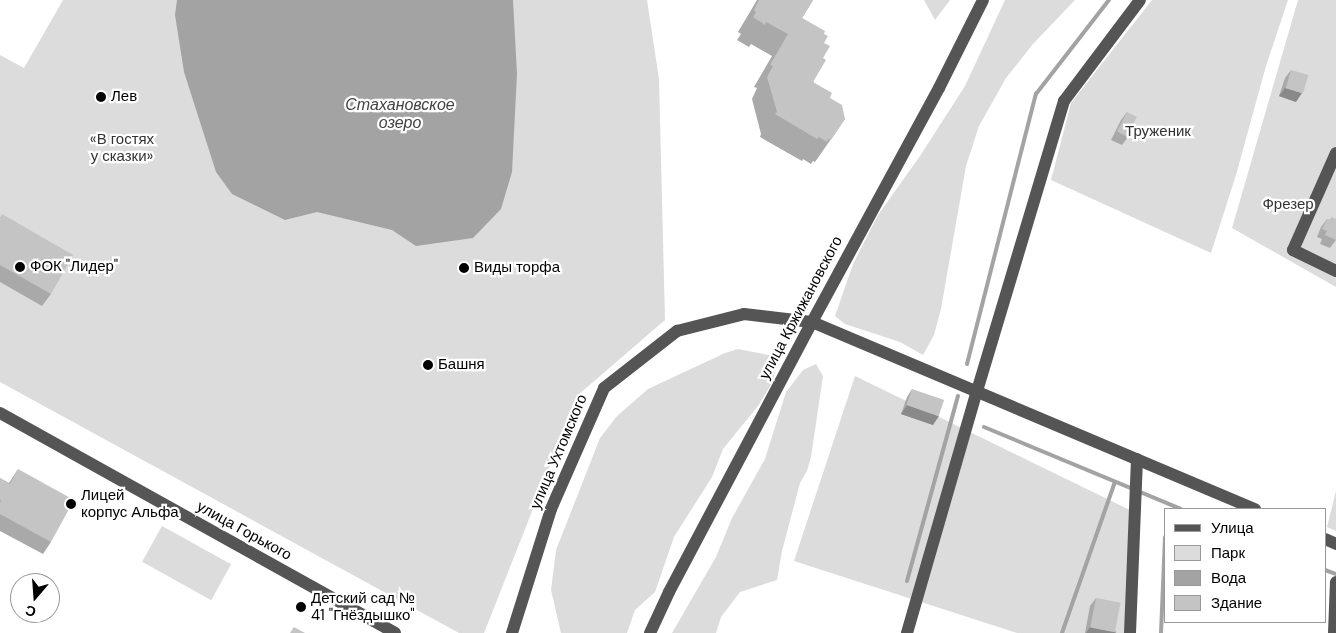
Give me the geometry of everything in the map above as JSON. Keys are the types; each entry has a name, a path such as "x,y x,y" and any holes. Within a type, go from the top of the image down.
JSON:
{"street":[{"name":"улица Кржижановского","path":"650,633 669,592 939,88 983,0"},
{"path":"907,633 976,390 1064,101 1140,0"},
{"path":"1336,153 1294,250 1336,271"},
{"name":"улица Ухтомского","path":"512,633 551,509 604,388 676,332 744,314 812,322 1253,508"},
{"name":"улица Горького","path":"0,413 394,633"},
{"path":"1130,633 1137,459"},
{"path":"1334,633 1336,582"}],"green space":[{"name":"«В гостях у сказки»","path":"63,0 647,0 659,79 665,320 578,395 484,633 459,633 0,382 0,55 24,68"},
{"path":"924,0 950,0 935,20"},
{"path":"1005,0 1075,0 1033,44 1006,78 979,126 966,166 941,309 934,335 923,355 900,342 845,324 835,316 853,264 878,215 920,156 965,86"},
{"name":"Труженик","path":"1152,0 1288,0 1266,66 1236,175 1211,253 1051,180 1071,103"},
{"name":"Фрезер","path":"1298,0 1336,0 1336,287 1232,228"},
{"path":"738,349 779,357 772,383 758,406 723,449 712,477 674,537 655,592 635,610 627,633 561,633 551,590 556,550 600,438 617,416 648,389 725,353"},
{"path":"816,364 823,376 811,457 807,471 800,483 782,551 777,580 740,592 721,617 716,633 672,633 716,557 732,518 765,459 786,392 803,370"},
{"path":"855,376 1138,514 1135,633 1017,633 794,561"},
{"path":"1336,491 1336,531 1327,527"},
{"path":"162,526 231,564 211,600 142,562"}],"water":[{"name":"Стахановское озеро","path":"177,0 513,0 517,74 512,172 501,209 473,238 416,246 392,230 317,212 285,220 232,194 216,172 184,72 175,15"}],"building":[{"path":"759,0 813,0 802,18 825,31 824,34 828,36 824,43 830,46 823,58 826,60 813,82 832,93 830,98 842,105 845,119 831,140 828,139 827,142 819,137 817,139 775,114 777,112 767,77 773,66 770,65 788,34 766,22 765,25 753,17"},
{"path":"1291,70 1308,75 1303,93 1286,88"},
{"path":"1127,112 1137,117 1127,137 1117,132"},
{"path":"2,214 73,255 51,294 0,265 0,218"},
{"path":"1332,217 1336,219 1336,240 1325,235 1327,231 1322,229 1327,219 1331,220"},
{"path":"912,389 944,400 939,416 906,405"},
{"name":"Лицей корпус Альфа","path":"18,469 74,500 51,542 0,514 0,478 10,484"},
{"path":"1096,598 1121,603 1115,632 1090,627"},
{"path":"294,627 305,633 290,633"}],"waterway":[{"path":"967,364 1036,94 1109,0"},
{"path":"907,581 958,396"},
{"path":"984,427 1179,508"},
{"path":"1062,633 1115,482"},
{"path":"1161,633 1164,561"},
{"path":"1326,570 1336,574"}],"place":[{"name":"Лев","path":"101,97"},
{"name":"ФОК \"Лидер\"","path":"20,267"},
{"name":"Виды торфа","path":"464,268"},
{"name":"Башня","path":"428,365"},
{"name":"Лицей корпус Альфа","path":"71,504"},
{"name":"Детский сад № 41 \"Гнёздышко\"","path":"301,607"}]}
